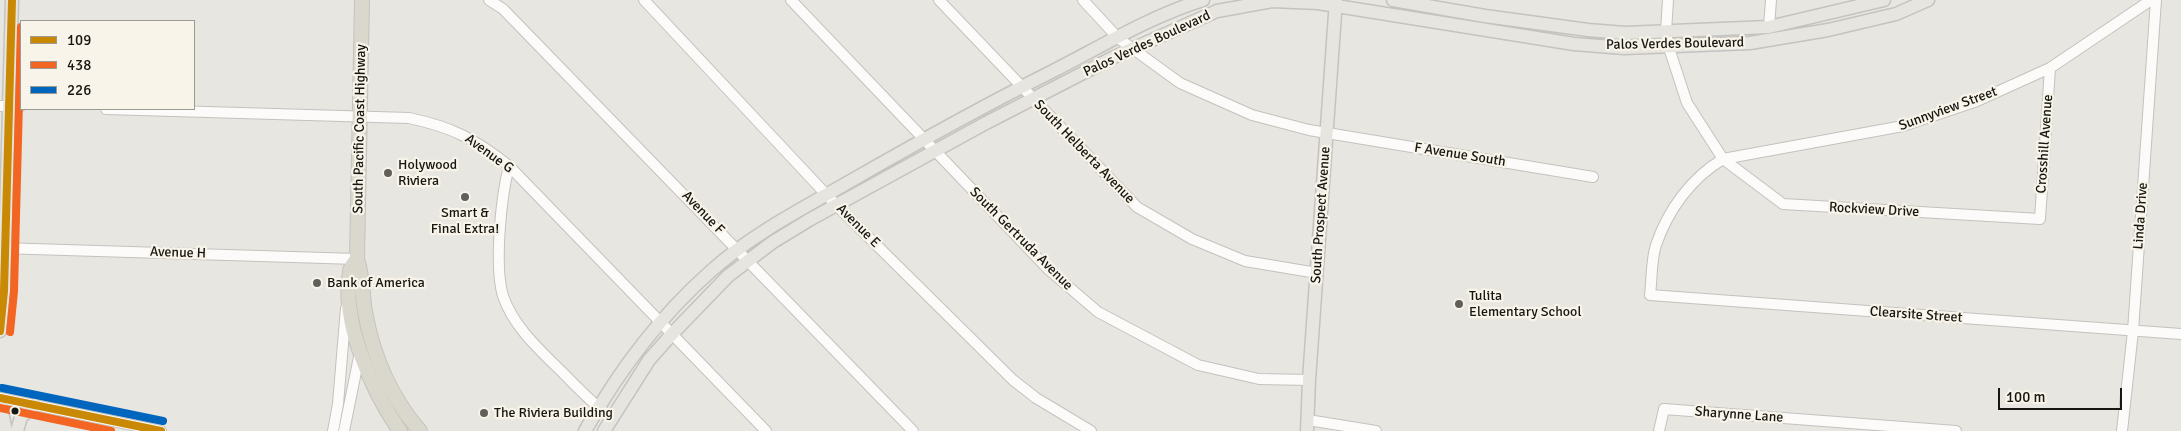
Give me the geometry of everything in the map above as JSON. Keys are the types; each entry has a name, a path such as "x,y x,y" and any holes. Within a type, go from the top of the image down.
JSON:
{"highway":[{"name":"South Pacific Coast Highway","path":"362,0 357,258 362,273 363,301 373,342 387,380 404,410 420,431"},
{"name":"South Pacific Coast Highway","path":"357,258 350,270 349,295 360,352 374,388 400,431"}],"main road":[{"path":"0,331 10,106 12,0"},
{"name":"Palos Verdes Boulevard","path":"585,431 628,362 662,322 711,271 738,250 802,207 923,139 1118,38 1182,7 1203,0"},
{"name":"Palos Verdes Boulevard","path":"1393,0 1588,30 1625,33 1769,27 1878,1"},
{"name":"Palos Verdes Boulevard","path":"604,431 649,360 709,294 748,260 809,220 986,123 1132,48 1216,12 1272,1 1336,2 1574,44 1624,48 1750,43 1828,30 1896,14 1928,0"},
{"name":"South Prospect Avenue","path":"1308,425 1309,380 1336,2"},
{"path":"1824,15 1828,30"},
{"path":"0,404 6,431"},
{"path":"17,431 21,417 35,405"}],"street":[{"name":"Avenue F","path":"489,0 503,9 913,431"},
{"name":"Avenue E","path":"644,0 826,195 1013,380 1036,398 1091,431"},
{"name":"South Gertruda Avenue","path":"791,0 1049,270 1098,312 1198,365 1259,379 1309,380"},
{"name":"South Helberta Avenue","path":"939,0 1032,100 1137,207 1192,239 1245,261 1317,273"},
{"name":"F Avenue South","path":"1082,0 1118,38 1180,83 1252,115 1309,130 1594,177"},
{"path":"1668,0 1666,31 1668,45 1687,103 1723,159"},
{"path":"1769,27 1771,0"},
{"name":"Sunnyview Street","path":"1723,159 1903,126 1977,101 2050,68 2151,0"},
{"name":"Linda Drive","path":"2122,431 2134,331 2156,0"},
{"name":"Crosshill Avenue","path":"2040,219 2050,68"},
{"name":"Avenue G","path":"142,110 409,118 442,126 462,134 487,149 509,166 766,431"},
{"name":"Clearsite Street","path":"1723,159 1705,170 1680,198 1655,246 1650,295 2181,334"},
{"name":"Rockview Drive","path":"1723,159 1783,204 2040,219"},
{"path":"509,166 504,187 501,217 499,275 510,312 530,340 598,408 612,418"},
{"name":"Avenue H","path":"3,248 357,258"},
{"path":"333,431 338,404 346,309 349,295"},
{"path":"344,431 360,352 373,342"},
{"path":"0,398 161,431"},
{"name":"Sharynne Lane","path":"1659,431 1664,409 1956,431"},
{"path":"1308,425 1376,431"}],"transit line":[{"name":"109","path":"0,331 4,291 12,0"},
{"name":"438","path":"10,332 14,291 20,65"},
{"name":"226","path":"2,388 163,421"},
{"name":"109","path":"0,398 161,431"},
{"name":"438","path":"0,408 111,431"}],"place":[{"name":"Holywood Riviera","path":"388,173"},
{"name":"Smart & Final Extra!","path":"465,197"},
{"name":"Bank of America","path":"317,283"},
{"name":"Tulita Elementary School","path":"1459,304"},
{"name":"The Riviera Building","path":"484,413"}]}
